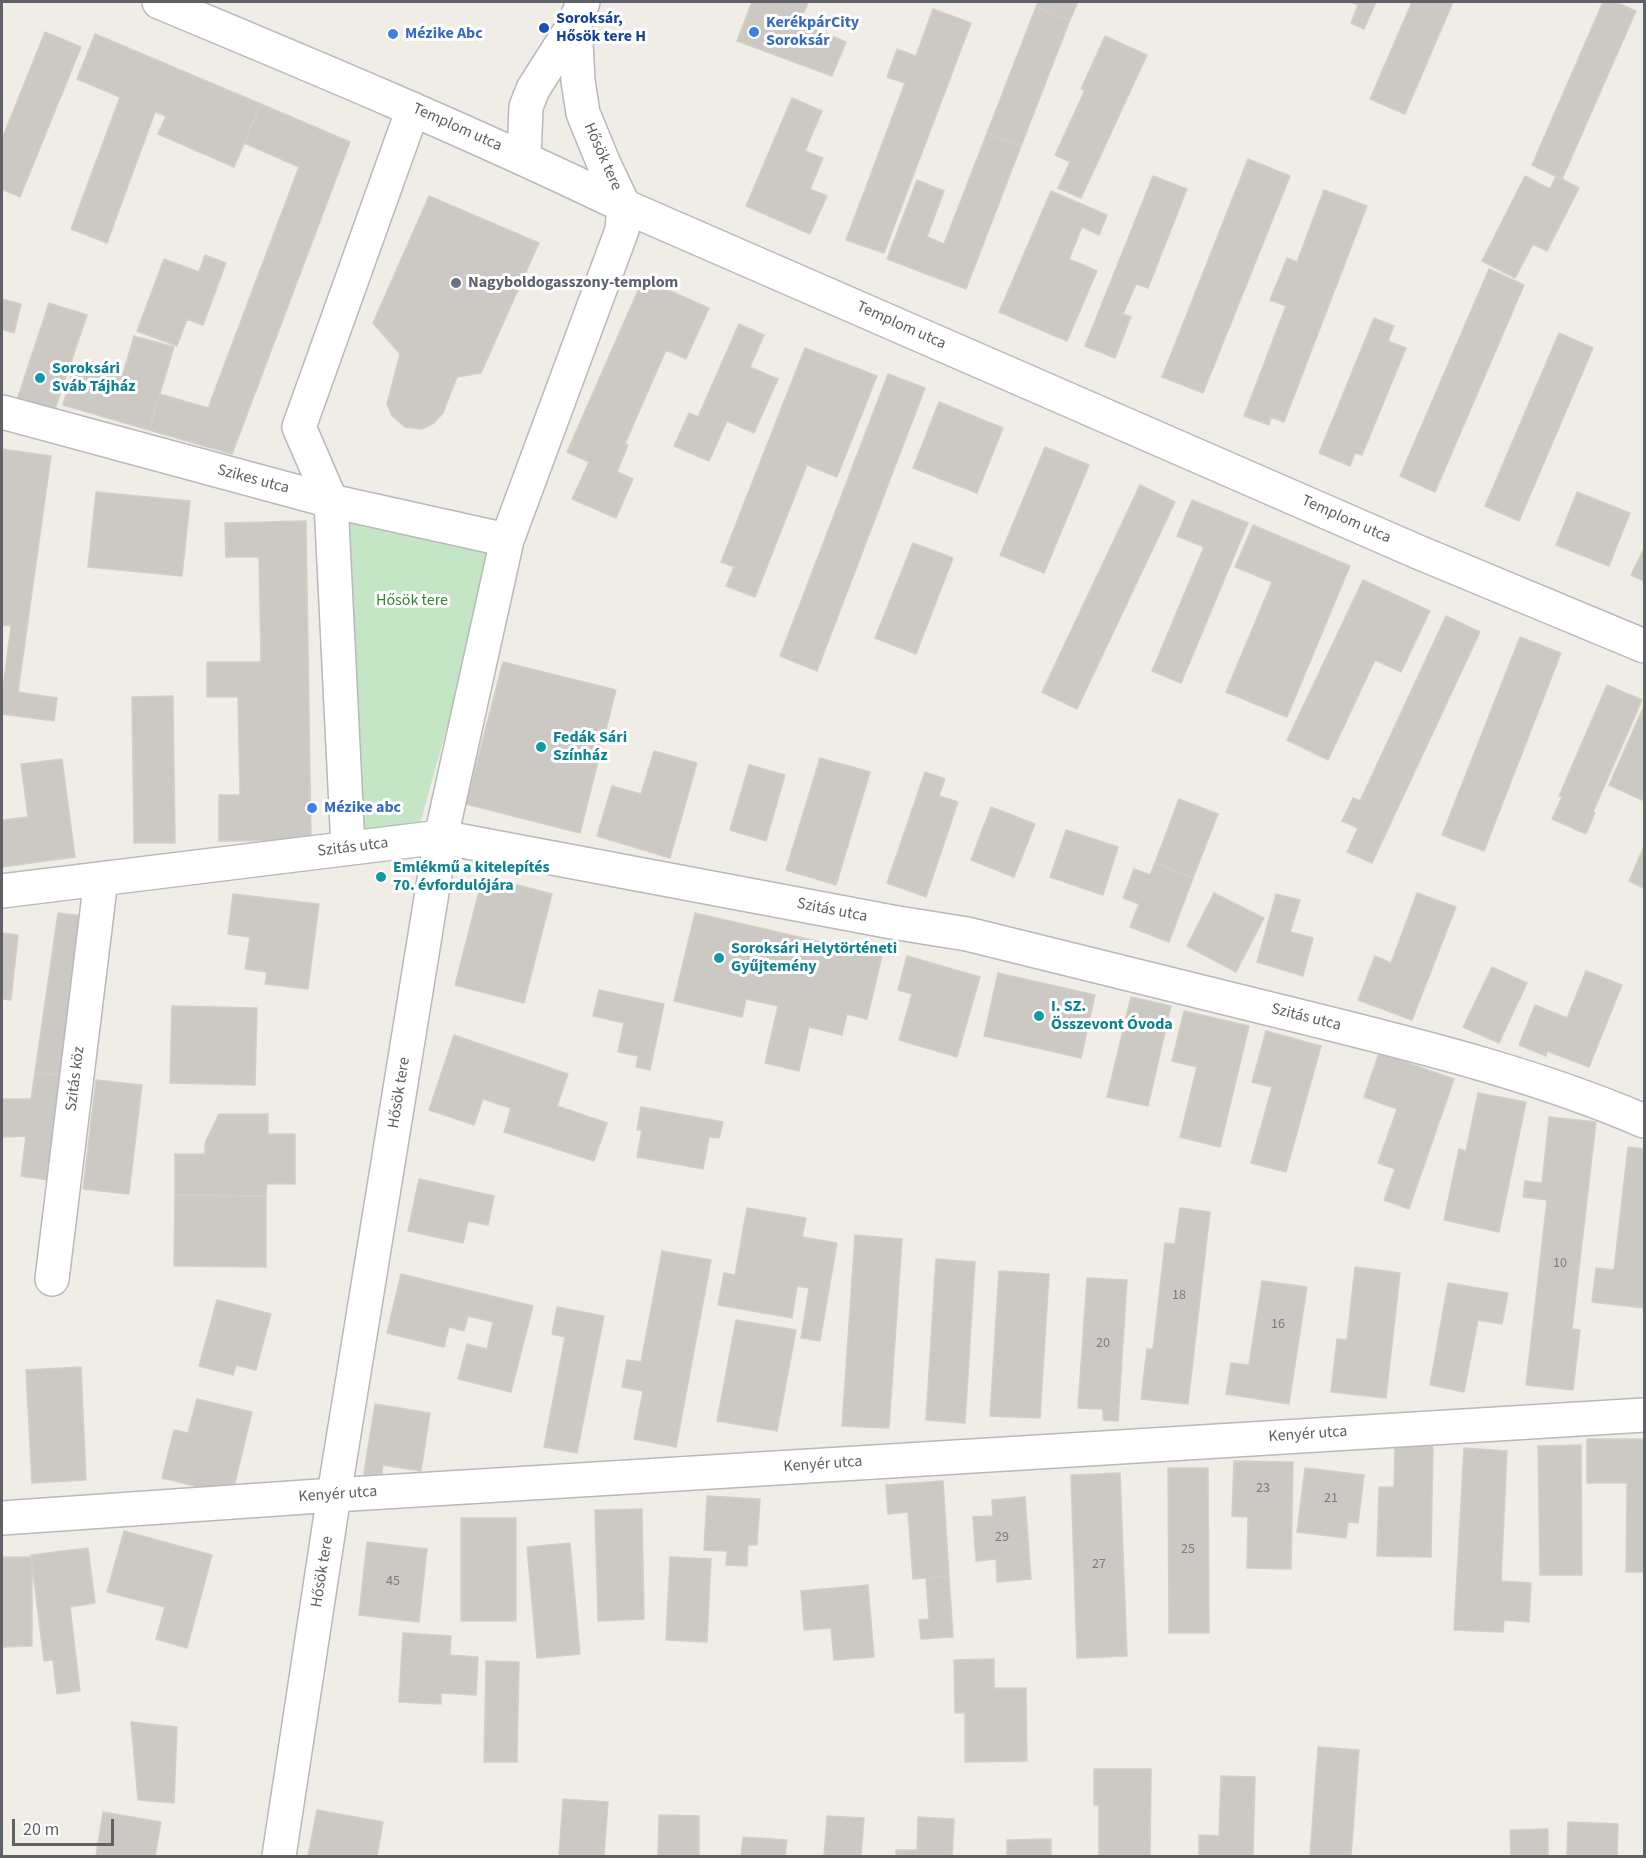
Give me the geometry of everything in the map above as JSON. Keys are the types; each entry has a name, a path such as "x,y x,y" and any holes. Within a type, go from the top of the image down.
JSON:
{"street":[{"name":"Templom utca","path":"159,2 413,109 524,158 624,206 1418,552 1644,646"},
{"path":"524,158 526,107 533,88 579,12"},
{"name":"Hősök tere","path":"279,1857 334,1495 441,837 507,540 622,230 624,206 582,113 578,81 579,12"},
{"path":"348,848 331,501 299,427 413,109"},
{"name":"Szikes utca","path":"2,412 331,501 507,540"},
{"name":"Szitás utca","path":"2,891 441,837 892,922 967,934 1423,1047 1527,1078 1614,1108 1644,1121"},
{"name":"Szitás köz","path":"52,1279 101,879"},
{"name":"Kenyér utca","path":"2,1518 334,1495 1644,1415"}],"green space":[{"name":"Hősök tere","path":"340,513 497,548 418,831 355,836"}],"building":[{"path":"752,2 808,2 800,23 846,42 832,76 737,41"},
{"path":"1038,2 1078,2 1070,20 1036,7"},
{"path":"1350,2 1376,2 1364,29 1351,23 1358,5"},
{"path":"1412,2 1453,2 1405,114 1370,99"},
{"path":"1603,2 1615,2 1636,11 1562,179 1532,165"},
{"path":"1036,7 1070,20 1021,146 987,133"},
{"path":"933,9 971,23 884,253 846,240 905,83 887,77 897,49 916,56"},
{"path":"45,32 81,47 20,197 2,189 2,139"},
{"path":"95,34 261,104 234,167 158,134 166,116 155,112 107,243 71,229 120,97 77,79"},
{"path":"1105,36 1147,55 1081,198 1058,188 1070,162 1055,155 1085,90 1081,89"},
{"path":"792,98 822,111 805,151 823,158 810,189 827,196 810,234 746,206"},
{"path":"261,104 350,142 232,454 149,430 160,394 208,408 299,167 244,143"},
{"path":"987,133 1021,146 966,289 887,259 917,180 944,191 927,237 944,244"},
{"path":"1248,159 1290,176 1203,393 1162,377"},
{"path":"1153,176 1187,189 1148,288 1136,284 1123,314 1131,317 1115,358 1085,346"},
{"path":"1525,176 1550,189 1556,176 1579,188 1547,251 1533,244 1515,278 1482,261"},
{"path":"1324,190 1367,206 1284,422 1271,417 1269,425 1244,416 1286,306 1270,300 1287,258 1297,262"},
{"path":"1051,191 1107,215 1099,235 1082,227 1069,259 1097,271 1067,341 999,312"},
{"name":"Nagyboldogasszony-templom","path":"429,196 539,243 481,373 457,377 443,413 434,423 422,429 405,427 392,416 387,404 400,354 373,323"},
{"path":"205,255 226,263 203,325 187,319 177,346 137,331 164,259 199,272"},
{"path":"1489,269 1524,285 1435,492 1400,476"},
{"path":"643,279 709,308 686,359 666,350 625,444 628,445 617,472 633,479 616,518 572,499 589,462 567,452"},
{"path":"2,299 21,304 14,333 2,329"},
{"path":"49,303 87,315 54,412 17,400"},
{"path":"1374,318 1394,326 1388,341 1406,348 1362,455 1355,453 1350,466 1319,453"},
{"path":"739,324 764,335 750,367 778,379 754,433 727,421 709,461 674,446 689,413 698,417"},
{"path":"1559,333 1593,348 1519,521 1485,506"},
{"path":"134,336 174,347 149,430 63,405 75,363 122,377"},
{"path":"805,348 877,376 837,477 807,465 755,597 726,586 734,567 721,562"},
{"path":"888,374 925,388 817,671 780,656"},
{"path":"939,402 1003,428 977,493 913,468"},
{"path":"1045,447 1089,465 1044,573 1000,555"},
{"path":"2,449 51,456 18,692 57,698 54,721 2,714 2,695 11,626 2,625"},
{"path":"1140,485 1175,502 1077,709 1042,692"},
{"path":"96,492 190,501 182,576 88,567"},
{"path":"1577,492 1630,513 1609,566 1556,545"},
{"path":"1192,500 1248,523 1181,683 1152,671 1204,547 1177,536"},
{"path":"306,521 311,840 219,841 219,795 240,795 238,697 207,697 207,662 261,662 259,557 226,557 225,523"},
{"path":"1253,525 1350,566 1287,717 1226,692 1272,582 1235,567"},
{"path":"913,543 953,558 916,654 875,638"},
{"path":"1644,548 1644,581 1631,575"},
{"path":"1363,580 1430,611 1401,672 1375,660 1328,760 1287,740"},
{"path":"1446,616 1480,632 1372,863 1347,852 1358,828 1342,821 1353,798 1360,801"},
{"path":"1520,637 1561,653 1484,851 1442,835"},
{"name":"Fedák Sári Színház","path":"503,662 616,690 580,833 466,804"},
{"path":"1607,685 1642,700 1593,812 1595,813 1586,834 1552,819 1562,797 1559,796"},
{"path":"173,696 175,843 134,843 132,697"},
{"path":"1644,706 1644,795 1642,800 1609,785"},
{"path":"654,751 697,763 670,858 597,836 612,786 641,794"},
{"path":"820,758 870,772 836,885 786,870"},
{"path":"62,759 75,857 2,867 2,820 28,817 21,764"},
{"path":"749,765 785,775 766,841 730,830"},
{"path":"925,772 945,779 939,796 958,802 926,897 887,883"},
{"path":"1179,799 1218,814 1193,878 1155,863"},
{"path":"991,807 1035,824 1014,877 971,860"},
{"path":"1066,830 1118,847 1103,895 1050,877"},
{"path":"1644,846 1644,888 1629,881"},
{"path":"1155,863 1193,878 1169,942 1130,927 1139,904 1123,898 1134,869 1150,875"},
{"path":"483,876 552,894 524,1003 455,985"},
{"path":"1214,893 1264,918 1236,972 1187,946"},
{"path":"1417,893 1456,907 1412,1020 1358,1000 1375,956 1391,963"},
{"path":"233,894 319,904 308,989 265,984 267,972 245,969 250,937 228,934"},
{"path":"1276,894 1300,900 1290,932 1313,938 1303,976 1257,962"},
{"path":"58,913 92,917 70,1077 35,1072"},
{"path":"695,913 882,956 867,1019 847,1014 842,1035 809,1027 799,1071 765,1063 778,1006 746,999 742,1017 674,1001"},
{"path":"2,933 18,935 11,1000 2,999"},
{"path":"907,956 980,977 957,1057 899,1040 912,994 898,990"},
{"path":"1492,967 1527,983 1499,1043 1463,1027"},
{"path":"1586,971 1622,985 1589,1067 1547,1051 1546,1056 1519,1045 1535,1005 1567,1018"},
{"name":"I. SZ. Összevont Óvoda","path":"998,973 1095,995 1081,1058 984,1036"},
{"path":"599,990 664,1004 650,1070 636,1067 638,1056 618,1052 624,1023 593,1016"},
{"path":"1131,997 1171,1006 1148,1106 1107,1097"},
{"path":"172,1006 257,1008 255,1085 170,1083"},
{"path":"1184,1011 1249,1026 1220,1147 1180,1137 1197,1067 1172,1061"},
{"path":"1266,1031 1321,1046 1286,1172 1251,1163 1272,1087 1252,1082"},
{"path":"454,1035 568,1074 557,1106 607,1123 594,1161 504,1132 511,1108 483,1099 474,1125 429,1110"},
{"path":"1379,1053 1454,1079 1409,1209 1384,1200 1395,1169 1378,1163 1397,1109 1364,1097"},
{"path":"35,1072 70,1077 55,1181 21,1176 26,1136 2,1137 2,1099 31,1099"},
{"path":"96,1080 142,1085 129,1194 83,1189"},
{"path":"1478,1093 1526,1102 1499,1232 1444,1220 1459,1149 1466,1151"},
{"path":"641,1107 723,1122 719,1138 709,1137 703,1169 637,1157 642,1130 637,1130"},
{"path":"219,1114 268,1114 268,1134 295,1134 295,1184 267,1184 266,1196 175,1195 175,1154 205,1154 205,1143"},
{"path":"1549,1117 1596,1122 1572,1329 1580,1330 1573,1390 1526,1385 1547,1200 1523,1197 1525,1181 1542,1183"},
{"path":"1628,1147 1644,1149 1644,1308 1592,1302 1596,1268 1614,1270"},
{"path":"419,1179 494,1196 488,1225 468,1221 463,1243 408,1231"},
{"path":"175,1195 266,1196 266,1267 174,1266"},
{"path":"747,1208 806,1218 802,1237 837,1243 820,1341 801,1338 809,1288 797,1286 792,1318 718,1305 724,1273 735,1275"},
{"path":"1180,1208 1210,1212 1188,1404 1141,1399 1147,1349 1153,1349 1165,1243 1175,1244"},
{"path":"855,1235 902,1239 889,1428 842,1426"},
{"path":"662,1251 711,1260 676,1447 634,1439 643,1391 622,1387 627,1360 641,1362"},
{"path":"936,1259 975,1262 965,1423 926,1420"},
{"path":"1355,1267 1400,1273 1386,1398 1331,1392 1337,1339 1347,1340"},
{"path":"999,1271 1049,1274 1040,1418 990,1416"},
{"path":"401,1274 533,1306 511,1392 458,1379 467,1344 487,1349 493,1322 468,1316 464,1331 449,1327 444,1347 387,1333"},
{"path":"1087,1278 1127,1280 1118,1421 1103,1420 1103,1409 1078,1408"},
{"path":"1262,1281 1307,1287 1289,1404 1226,1394 1231,1363 1249,1365"},
{"path":"1448,1283 1508,1293 1502,1324 1478,1320 1464,1392 1430,1385"},
{"path":"217,1300 271,1314 256,1370 236,1365 233,1375 199,1366"},
{"path":"557,1307 604,1316 577,1453 544,1447 565,1337 552,1334"},
{"path":"736,1320 796,1330 777,1431 717,1421"},
{"path":"81,1367 86,1480 32,1483 26,1370"},
{"path":"197,1399 252,1412 232,1495 162,1478 174,1430 188,1433"},
{"path":"375,1404 430,1413 421,1471 383,1465 381,1481 363,1479"},
{"path":"1587,1439 1644,1439 1644,1572 1626,1572 1627,1483 1587,1483"},
{"path":"1581,1445 1582,1575 1540,1575 1538,1446"},
{"path":"1395,1446 1433,1446 1431,1557 1377,1556 1379,1487 1394,1487"},
{"path":"1464,1448 1507,1451 1501,1581 1531,1583 1529,1622 1504,1620 1503,1632 1454,1630"},
{"path":"1234,1461 1293,1462 1291,1569 1247,1568 1248,1517 1232,1516"},
{"path":"1168,1468 1208,1468 1209,1633 1169,1633"},
{"path":"1305,1468 1364,1475 1358,1523 1348,1522 1346,1538 1297,1532"},
{"path":"1120,1473 1127,1656 1077,1658 1071,1475"},
{"path":"943,1481 949,1576 913,1579 908,1512 888,1514 886,1485"},
{"path":"707,1496 760,1499 757,1545 748,1545 747,1566 726,1565 727,1551 704,1550"},
{"path":"1025,1497 1031,1579 997,1582 996,1559 976,1561 973,1517 993,1516 992,1500"},
{"path":"642,1509 644,1619 598,1621 595,1510"},
{"path":"461,1518 516,1518 516,1621 461,1621"},
{"path":"124,1531 212,1555 187,1648 156,1639 165,1607 107,1592"},
{"path":"367,1542 427,1549 419,1622 359,1615"},
{"path":"570,1543 580,1654 537,1658 527,1547"},
{"path":"88,1548 95,1603 70,1607 80,1691 57,1694 53,1660 44,1661 31,1555"},
{"path":"2,1557 32,1557 32,1646 2,1647"},
{"path":"670,1557 711,1559 707,1642 666,1640"},
{"path":"949,1576 953,1637 921,1639 919,1620 929,1619 926,1578"},
{"path":"868,1585 874,1657 834,1660 831,1628 804,1630 801,1591"},
{"path":"403,1633 451,1636 450,1655 478,1657 476,1695 441,1693 441,1704 399,1702"},
{"path":"994,1659 994,1688 1026,1688 1027,1761 965,1762 965,1713 955,1713 954,1660"},
{"path":"486,1661 519,1662 517,1762 484,1762"},
{"path":"131,1722 177,1727 174,1803 138,1800"},
{"path":"1318,1747 1359,1750 1351,1856 1310,1856"},
{"path":"1094,1769 1151,1769 1150,1856 1099,1856 1099,1805 1094,1805"},
{"path":"1221,1776 1255,1777 1253,1856 1199,1856 1199,1835 1219,1836"},
{"path":"563,1799 608,1802 604,1856 559,1856"},
{"path":"317,1810 383,1822 377,1856 308,1856"},
{"path":"103,1812 161,1822 155,1856 96,1856"},
{"path":"659,1815 699,1816 699,1856 658,1856"},
{"path":"827,1816 864,1818 861,1856 824,1856"},
{"path":"918,1817 954,1819 952,1856 896,1856 896,1850 917,1850"},
{"path":"1568,1822 1618,1824 1617,1856 1567,1856"},
{"path":"1548,1829 1548,1856 1511,1856 1510,1830"},
{"path":"743,1837 787,1840 785,1856 741,1856"},
{"path":"1051,1839 1051,1856 1007,1856 1007,1840"}],"place":[{"name":"Soroksár, Hősök tere H","path":"544,28"},
{"name":"KerékpárCity Soroksár","path":"754,32"},
{"name":"Mézike Abc","path":"393,34"},
{"name":"Nagyboldogasszony-templom","path":"456,283"},
{"name":"Soroksári Sváb Tájház","path":"40,378"},
{"name":"Fedák Sári Színház","path":"541,747"},
{"name":"Mézike abc","path":"312,808"},
{"name":"Emlékmű a kitelepítés 70. évfordulójára","path":"381,877"},
{"name":"Soroksári Helytörténeti Gyűjtemény","path":"719,958"},
{"name":"I. SZ. Összevont Óvoda","path":"1039,1016"}]}
